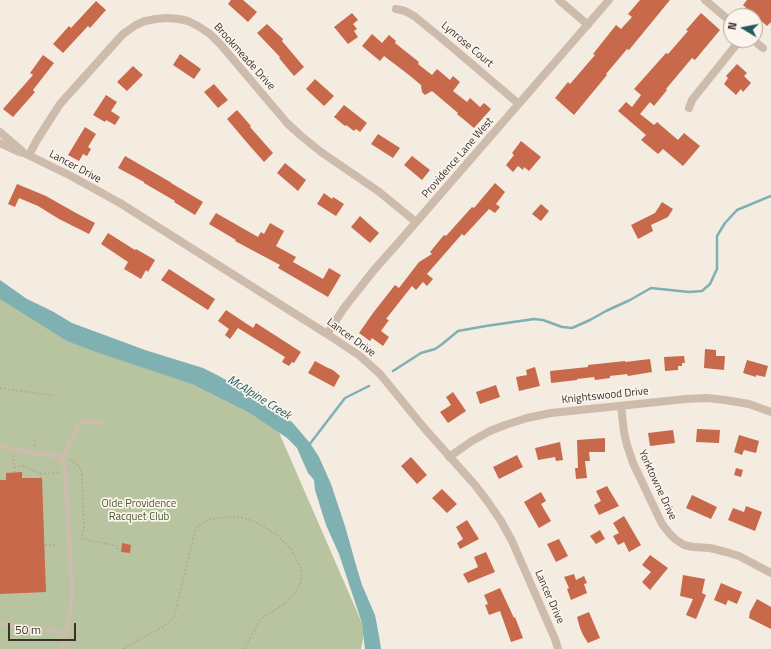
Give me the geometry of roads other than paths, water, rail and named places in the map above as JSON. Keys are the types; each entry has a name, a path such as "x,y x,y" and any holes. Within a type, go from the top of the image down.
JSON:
{"street":[{"path":"559,0 588,25"},
{"name":"Providence Lane West","path":"327,334 344,308 374,270 609,0"},
{"path":"705,0 723,15"},
{"name":"Lynrose Court","path":"396,9 414,16 519,104"},
{"name":"Brookmeade Drive","path":"26,154 37,140 60,104 123,34 145,21 167,18 179,19 188,21 210,34 287,123 300,135 321,152 378,191 416,222"},
{"path":"689,108 692,100 734,48"},
{"name":"Lancer Drive","path":"0,132 26,154"},
{"name":"Lancer Drive","path":"0,143 71,176 120,203 327,334 360,356 380,374 425,429 475,485 501,521 512,541 558,649"},
{"name":"Knightswood Drive","path":"449,457 472,441 505,425 527,418 551,413 707,398 749,404 771,412"},
{"name":"Yorktowne Drive","path":"621,406 625,438 633,463 662,524 670,534 675,539 693,547 710,548 739,556 771,573"}],"lane":[{"path":"62,649 71,609 72,590 65,470 62,460 64,452 79,424 83,421 102,423"},
{"path":"0,446 63,456"},
{"path":"0,622 65,634"}],"water":[{"path":"0,280 27,299 72,323 145,350 203,368 242,389 267,407 292,422 310,443 319,457 331,484 362,585 375,615 381,649 365,649 362,623 339,554 326,525 315,490 314,480 308,473 297,448 287,438 250,413 192,384 67,341 0,299"}],"waterway":[{"path":"393,371 421,353 435,349 458,331 534,319 543,320 562,327 572,328 630,300 651,288 689,292 702,291 710,284 717,269 717,236 725,223 737,210 771,196"},
{"path":"309,445 345,398 369,386"}],"water label":[{"name":"McAlpine Creek","path":"259,398"}],"park label":[{"name":"Olde Providence Racquet Club","path":"139,510"}]}
